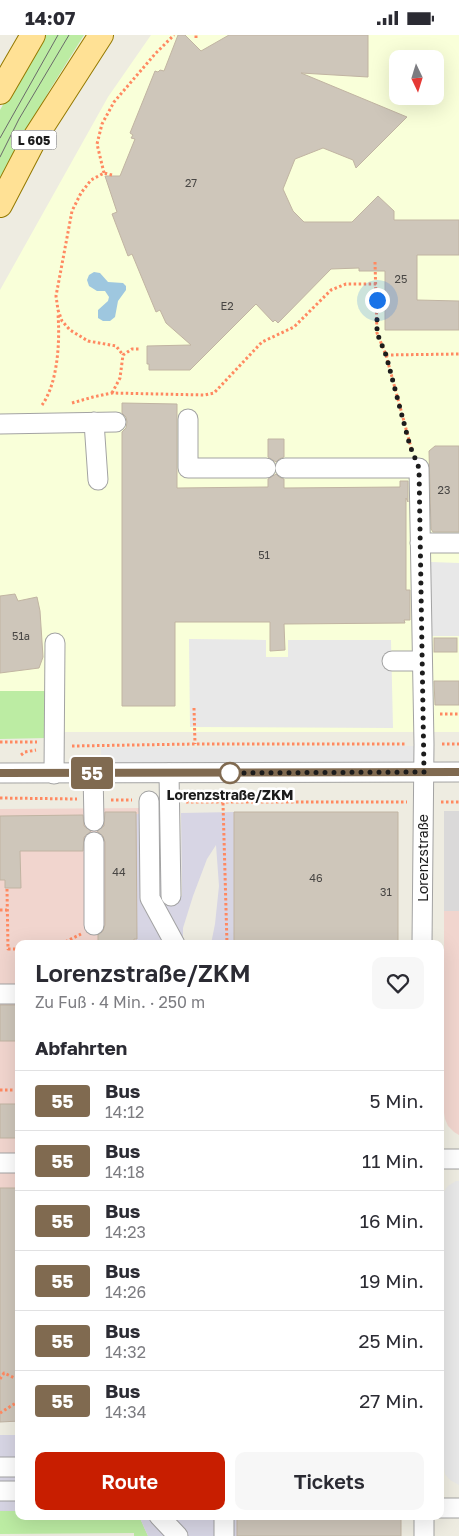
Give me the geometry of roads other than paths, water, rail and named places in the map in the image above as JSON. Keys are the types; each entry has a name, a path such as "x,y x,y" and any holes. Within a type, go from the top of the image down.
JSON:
{"main road":[{"path":"0,92 33,35"},
{"name":"L 605","path":"0,205 36,136 102,35"}],"street":[{"path":"188,419 188,469 266,468"},
{"path":"94,422 98,480"},
{"path":"0,424 116,422"},
{"name":"Lorenzstraße","path":"285,468 419,468 424,744 422,940"},
{"path":"420,543 459,543"},
{"path":"54,773 55,643"},
{"path":"392,661 422,661"},
{"path":"0,773 459,772"},
{"path":"93,773 94,821"},
{"path":"169,773 171,896"},
{"path":"149,801 150,898 173,940"},
{"path":"94,842 94,925"},
{"path":"0,994 15,994"},
{"path":"444,1159 459,1159"},
{"path":"0,1163 15,1163"},
{"path":"0,1467 15,1467"},
{"path":"0,1491 15,1491"},
{"path":"444,1508 459,1508"},
{"path":"164,1520 178,1536"},
{"path":"224,1520 224,1536"},
{"path":"424,1520 424,1536"}],"water":[{"path":"94,272 100,273 108,282 123,283 126,286 126,290 118,301 115,317 110,321 103,321 98,318 98,310 108,301 109,297 105,291 97,291 89,286 87,280 89,275"}],"tram line":[{"path":"0,138 58,35"},
{"path":"0,157 19,119 69,35"}],"place":[{"name":"Lorenzstraße/ZKM","path":"230,773"}]}
